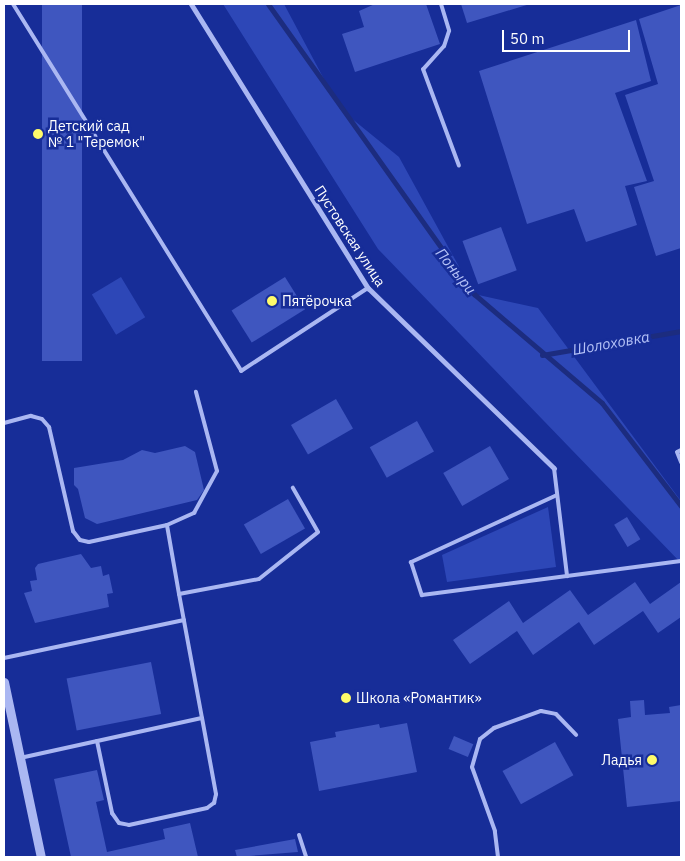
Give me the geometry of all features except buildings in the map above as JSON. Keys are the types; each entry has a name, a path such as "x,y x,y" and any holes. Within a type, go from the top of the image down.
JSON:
{"street":[{"name":"Пустовская улица","path":"191,4 368,288 554,468"},
{"path":"4,682 41,857"}],"lane":[{"path":"13,4 241,372 368,288"},
{"path":"442,4 449,31 444,46 423,69 459,166"},
{"path":"4,423 31,416 42,419 49,428 73,531 80,540 89,542 167,525 194,513 217,471 196,392"},
{"path":"681,450 676,452 681,462"},
{"path":"554,468 567,576"},
{"path":"179,594 259,579 318,532 293,488"},
{"path":"557,495 411,562 422,595 681,561"},
{"path":"97,741 112,813 119,823 129,825 207,808 214,803 216,794 167,525"},
{"path":"4,658 184,620"},
{"path":"498,857 495,831 472,767 480,739 494,728 541,711 556,714 576,735"},
{"path":"20,758 202,718"},
{"path":"299,835 306,857"}],"shaded area":[{"path":"223,4 284,4 340,109 399,157 474,294 538,308 681,501 681,563 378,249"},
{"path":"121,277 145,317 116,335 92,295"},
{"path":"548,507 556,567 447,582 442,555"}],"waterway":[{"name":"Поныри","path":"268,4 474,294 602,403 681,506"},
{"name":"Шолоховка","path":"542,355 681,331"}],"place":[{"name":"Детский сад № 1 \"Теремок\"","path":"38,134"},
{"name":"Пятёрочка","path":"272,301"},
{"name":"Школа «Романтик»","path":"346,698"},
{"name":"Ладья","path":"652,760"}]}
